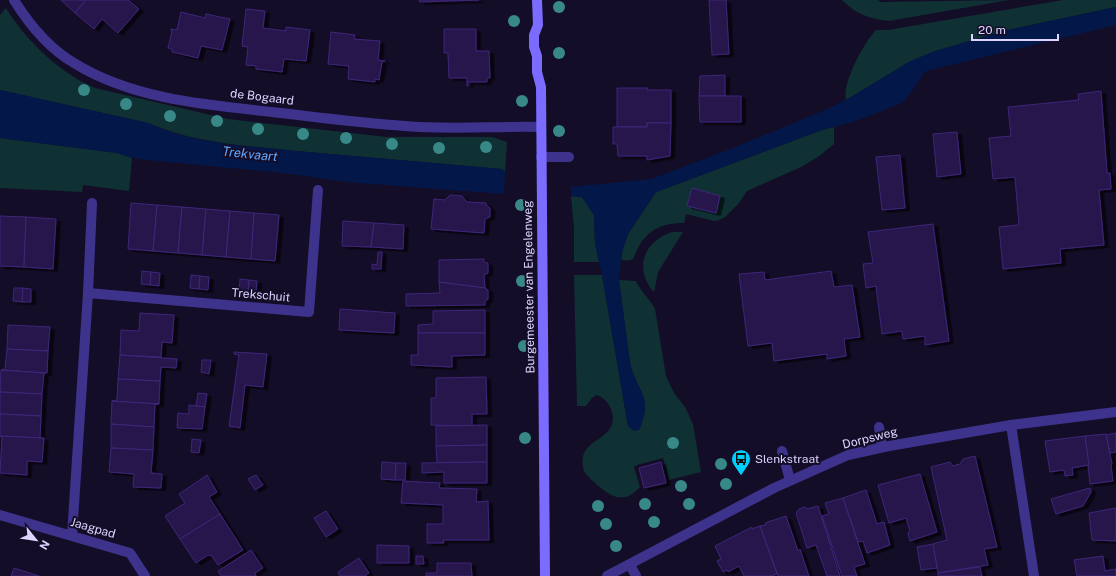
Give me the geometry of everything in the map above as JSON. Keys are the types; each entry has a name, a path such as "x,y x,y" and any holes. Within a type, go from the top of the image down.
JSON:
{"street":[{"name":"de Bogaard","path":"14,0 39,33 73,63 119,85 144,92 201,103 406,126 541,126"},
{"name":"Burgemeester van Engelenweg","path":"537,0 538,25 534,35 534,47 537,56 537,72 541,87 545,576"},
{"path":"541,157 570,157"},
{"name":"Trekschuit","path":"88,293 309,312 318,190"},
{"path":"72,536 88,293 92,203"},
{"name":"Dorpsweg","path":"607,576 630,565 712,519 790,480 848,455 882,447 1011,425 1116,412"},
{"path":"1011,425 1034,576"},
{"path":"879,426 882,447"},
{"path":"782,451 790,480"},
{"name":"Jaagpad","path":"0,515 130,553 145,576"},
{"path":"630,565 636,576"}],"green space":[{"path":"842,0 878,0 881,2 1009,0 889,21 863,15 852,9"},
{"path":"1063,0 1116,0 1116,7 1008,30 935,51 909,62 846,100 847,83 855,63 876,30 888,30"},
{"path":"6,8 23,32 45,55 69,74 95,88 228,119 387,137 492,137 507,142 505,172 502,169 220,143 165,130 148,123 0,90 0,15"},
{"path":"834,127 834,144 818,157 801,167 747,191 739,203 725,217 714,221 686,214 684,223 669,224 656,229 651,232 641,243 632,259 621,260 628,234 656,192 822,130"},
{"path":"0,138 117,153 132,158 129,191 83,185 82,192 0,188"},
{"path":"571,196 582,197 594,215 595,244 599,262 574,262 574,229"},
{"path":"672,232 683,232 658,272 654,292 644,274 643,265 645,257 648,249 654,242 662,236"},
{"path":"574,275 602,275 628,426 639,430 643,419 645,402 630,363 619,280 636,281 640,289 653,305 655,309 666,376 674,393 685,407 693,424 701,472 669,480 663,458 637,465 634,467 640,487 628,496 618,497 612,495 596,484 585,472 583,467 583,459 585,452 592,443 603,436 611,427 613,417 608,403 600,396 596,395 586,406 577,406"}],"water":[{"path":"1116,7 1116,25 926,71 904,102 853,122 822,130 656,192 628,234 622,252 619,280 630,363 645,401 645,409 639,430 634,431 628,426 602,275 595,244 594,215 582,197 571,196 571,187 651,179 728,150 825,110 851,97 909,62 935,51 1008,30"},
{"name":"Trekvaart","path":"0,90 148,123 183,136 220,143 502,169 505,172 504,194 347,182 283,173 148,160 132,158 117,153 0,138"}],"building":[{"path":"61,0 86,0 75,13"},
{"path":"86,0 128,0 139,9 118,33 102,19 94,29 75,13"},
{"path":"419,0 479,0 420,2"},
{"path":"709,0 726,0 729,54 712,55"},
{"path":"246,9 265,11 263,28 286,31 286,27 310,30 306,61 284,59 282,72 256,69 256,66 246,65 248,47 242,46"},
{"path":"181,12 205,18 206,14 230,19 222,50 201,46 198,58 172,52 172,49 168,48 172,31 170,29 177,30"},
{"path":"444,29 476,29 476,51 489,51 490,78 487,78 487,82 468,82 467,86 467,78 449,78 448,53 444,53"},
{"path":"331,32 355,35 354,39 380,41 378,60 385,61 382,62 379,80 375,79 375,82 348,79 349,66 328,64"},
{"path":"725,75 725,96 699,96 700,76"},
{"path":"617,88 671,90 671,123 647,123 647,127 617,127"},
{"path":"1101,91 1107,173 1110,173 1111,189 1099,190 1104,245 1060,249 1061,263 1003,269 999,227 1019,225 1015,177 993,179 989,138 1011,136 1008,107 1079,100 1078,94"},
{"path":"699,96 741,96 741,122 700,122"},
{"path":"647,123 671,123 670,156 647,160 647,156 618,156 617,144 613,144 613,127 647,127"},
{"path":"957,132 961,174 937,177 933,134"},
{"path":"900,155 905,208 882,210 876,157"},
{"path":"692,188 720,196 716,213 687,206"},
{"path":"450,195 462,196 467,202 486,203 486,205 490,208 490,217 485,219 484,233 431,229 434,199 445,200"},
{"path":"131,203 157,205 153,251 128,249"},
{"path":"157,205 182,207 178,253 153,251"},
{"path":"182,207 206,209 202,255 178,253"},
{"path":"206,209 230,211 226,257 202,255"},
{"path":"230,211 254,213 251,259 226,257"},
{"path":"254,213 279,215 275,261 251,259"},
{"path":"0,216 26,217 24,267 0,266"},
{"path":"26,217 56,219 53,269 24,267"},
{"path":"343,221 374,223 371,247 342,246"},
{"path":"374,223 404,225 403,249 371,247"},
{"path":"933,224 949,341 925,345 925,336 903,339 902,331 882,334 876,286 866,288 863,264 873,263 868,232"},
{"path":"378,252 382,252 381,269 372,269 372,264 377,265"},
{"path":"484,259 484,262 488,263 488,273 484,275 485,288 439,282 439,260"},
{"path":"142,271 151,272 150,285 141,284"},
{"path":"831,271 834,287 852,285 860,337 844,339 846,356 827,359 827,354 774,361 772,343 748,346 739,274 764,272 765,280"},
{"path":"151,272 160,273 159,286 150,285"},
{"path":"191,275 200,276 199,289 190,288"},
{"path":"200,276 209,277 208,290 199,289"},
{"path":"240,279 249,280 248,293 239,292"},
{"path":"249,280 257,281 256,294 248,293"},
{"path":"439,282 485,288 488,290 488,299 485,302 485,305 406,306 406,294 440,293"},
{"path":"14,288 23,288 22,302 13,301"},
{"path":"23,288 31,289 31,302 22,302"},
{"path":"340,309 395,313 394,333 339,330"},
{"path":"485,310 485,333 418,333 418,325 433,324 433,311"},
{"path":"140,313 174,315 172,343 162,342 161,357 120,355 121,330 139,331"},
{"path":"8,325 50,327 48,351 7,349"},
{"path":"418,333 485,333 485,355 452,356 452,367 411,365 411,355 418,355"},
{"path":"7,349 48,351 47,373 1,370 5,369"},
{"path":"234,352 267,354 263,387 245,385 240,428 229,426 239,355 234,354"},
{"path":"120,355 177,359 176,368 161,367 160,381 118,379"},
{"path":"202,360 211,360 209,374 201,372"},
{"path":"1,370 44,373 42,394 0,392"},
{"path":"486,377 487,414 472,414 472,426 431,425 431,398 436,398 436,378"},
{"path":"118,379 160,381 159,404 112,401 117,400"},
{"path":"0,392 42,394 41,416 0,414"},
{"path":"198,393 207,394 205,407 196,406"},
{"path":"112,401 159,404 155,404 154,427 111,424"},
{"path":"189,405 205,407 202,429 177,428 178,413 189,414"},
{"path":"0,414 41,416 40,438 0,436"},
{"path":"111,424 154,427 153,450 111,448"},
{"path":"487,425 487,445 436,446 436,426"},
{"path":"1116,433 1116,452 1110,453 1106,435"},
{"path":"1106,434 1112,464 1113,481 1090,484 1085,436"},
{"path":"0,436 44,438 42,462 27,461 27,475 0,473 2,437"},
{"path":"1085,436 1089,465 1072,468 1073,475 1065,476 1064,470 1050,472 1045,441"},
{"path":"192,439 201,440 199,453 191,452"},
{"path":"487,445 487,462 437,463 436,446"},
{"path":"111,448 153,450 151,473 162,474 161,488 133,487 134,474 109,472"},
{"path":"975,456 997,547 984,549 988,565 938,573 933,544 947,540 931,467 950,462 953,466 960,464 963,459"},
{"path":"382,462 396,463 395,480 381,479"},
{"path":"487,462 487,483 444,483 444,472 422,473 422,463"},
{"path":"661,462 666,483 644,488 639,468"},
{"path":"396,463 406,463 405,480 395,480"},
{"path":"920,474 937,532 910,541 908,533 910,531 906,518 889,523 878,485"},
{"path":"207,475 217,492 209,497 220,514 180,539 165,516 185,503 179,494"},
{"path":"256,475 263,485 255,490 248,479"},
{"path":"403,481 440,483 439,488 477,489 476,502 488,501 489,540 443,540 444,543 427,543 427,524 443,524 443,505 401,503"},
{"path":"1090,488 1091,492 1083,506 1056,514 1051,499"},
{"path":"866,490 877,524 884,522 890,545 867,553 863,541 858,542 843,498"},
{"path":"843,498 865,564 854,567 857,576 842,576 822,516 829,514 825,503"},
{"path":"818,506 840,576 827,576 816,545 807,548 796,513 799,509 805,507 807,509"},
{"path":"1116,508 1116,541 1092,540 1089,513"},
{"path":"326,511 338,529 326,537 314,518"},
{"path":"220,514 243,550 218,565 212,556 208,555 196,563 180,539"},
{"path":"786,516 798,551 800,549 809,576 778,576 760,526 766,525 765,523"},
{"path":"760,526 777,574 772,576 744,576 739,566 728,572 727,570 723,572 717,561 721,559 715,546 752,527 752,529"},
{"path":"933,544 937,568 921,570 917,547"},
{"path":"377,545 409,546 409,563 377,563"},
{"path":"251,550 263,568 255,573 256,576 221,576 218,571"},
{"path":"416,556 423,556 424,564 416,564"},
{"path":"1103,556 1105,571 1116,569 1116,576 1077,576 1074,560"},
{"path":"359,558 369,573 365,576 340,576 338,572"},
{"path":"437,563 471,563 472,576 426,576 426,573 437,573"},
{"path":"980,567 982,576 938,576 938,573"},
{"path":"14,568 39,576 11,576"}],"place":[{"name":"Slenkstraat","path":"741,476"}]}
